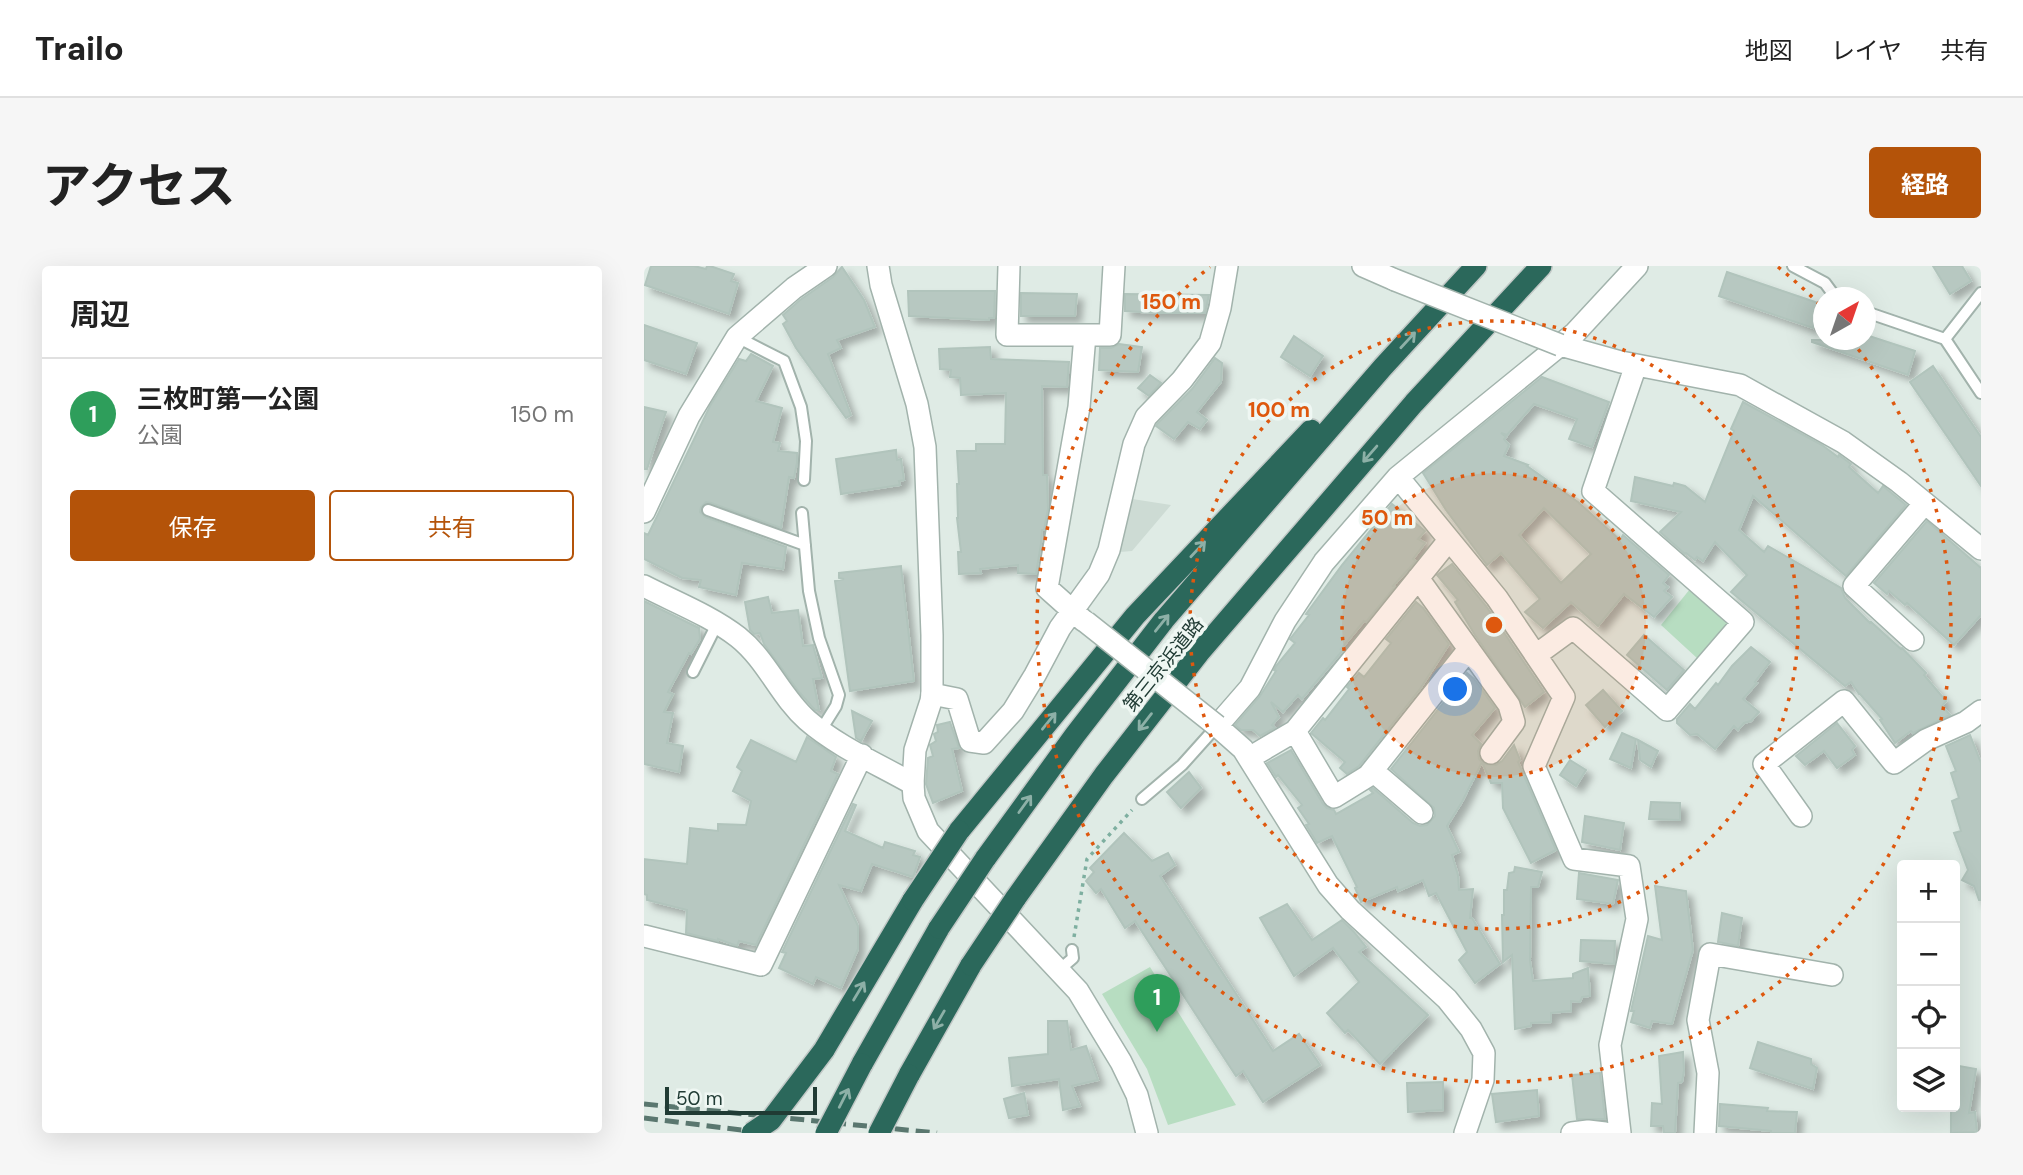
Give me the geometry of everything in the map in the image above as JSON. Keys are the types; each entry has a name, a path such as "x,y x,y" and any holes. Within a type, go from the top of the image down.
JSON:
{"highway":[{"name":"第三京浜道路","path":"826,1133 862,1063 939,929 985,859 1075,735 1164,620 1383,367 1476,266"},
{"name":"第三京浜道路","path":"879,1133 971,965 1104,775 1199,653 1414,403 1541,266"},
{"path":"752,1133 771,1119 824,1050 913,900 959,831 1135,616 1317,423 1383,367"}],"street":[{"path":"644,512 689,416 737,337 794,288 825,266"},
{"path":"878,266 881,285 917,404 925,447 932,694 915,750 914,798 928,831 1078,991 1121,1062 1137,1095 1147,1133"},
{"path":"1009,266 1007,335 1110,335 1114,266"},
{"path":"932,694 957,699 970,741 984,743 1013,711 1060,628 1079,617 1109,550 1133,444 1146,418 1182,380 1210,343 1220,308 1227,266"},
{"path":"1363,266 1560,345 1636,365 1740,385 1843,442 1981,549"},
{"path":"1217,726 1250,688 1285,621 1324,562 1398,477 1575,332 1637,266"},
{"path":"1085,335 1079,407 1047,588 1243,749 1328,885 1350,910 1447,999 1471,1029 1484,1053 1483,1080 1465,1133"},
{"path":"1536,655 1573,628 1667,710 1743,622 1594,491 1636,365"},
{"path":"1398,477 1497,598 1564,696 1534,766 1574,859 1629,866 1637,919 1611,1045 1620,1133"},
{"path":"1913,640 1854,586 1925,503"},
{"path":"1249,758 1295,731 1449,540"},
{"path":"1418,578 1509,705 1514,722 1491,753"},
{"path":"644,586 738,637 758,656 806,719 913,784"},
{"path":"1295,731 1334,797 1373,771 1469,649"},
{"path":"1801,816 1764,764 1844,701 1894,763 1926,740 1979,718"},
{"path":"644,936 761,965 862,755"},
{"path":"1373,771 1422,813"},
{"path":"1705,1133 1709,1073 1698,1020 1710,954 1832,975"},
{"path":"1572,1133 1605,1133"}],"lane":[{"path":"1793,266 1828,287"},
{"path":"1945,339 1981,293"},
{"path":"1876,315 1945,339 1981,393"},
{"path":"737,337 784,361 801,407 806,441 804,480"},
{"path":"708,510 805,545"},
{"path":"802,513 809,592 819,638 839,695 836,706 821,730"},
{"path":"693,672 716,624"},
{"path":"1142,799 1182,765 1217,726"},
{"path":"1059,970 1073,958 1072,950"}],"path":[{"path":"1072,950 1087,859 1142,799"}],"shaded area":[{"path":"1126,498 1171,505 1132,551 1120,552"}],"green space":[{"path":"1690,589 1729,622 1698,659 1661,625"},
{"path":"1150,967 1236,1105 1168,1125 1147,1069 1102,994"}],"building":[{"path":"651,266 694,266 706,269 710,266 734,274 731,281 738,283 729,314 645,285"},
{"path":"1933,266 1962,266 1971,281 1950,294"},
{"path":"842,267 864,300 875,327 837,340 841,348 828,354 851,415 846,418 796,348 783,324 787,321 783,315"},
{"path":"1727,272 1813,301 1813,328 1719,296"},
{"path":"908,291 995,291 994,318 989,320 909,316"},
{"path":"1021,293 1077,294 1075,316 1021,316"},
{"path":"1125,294 1209,295 1205,313 1157,313 1125,311"},
{"path":"644,325 697,343 686,374 644,360"},
{"path":"1294,336 1323,356 1310,376 1281,357"},
{"path":"1876,338 1915,351 1908,375 1835,350 1876,350"},
{"path":"1119,344 1142,347 1138,372 1099,370 1100,348 1111,348"},
{"path":"990,347 991,359 1069,362 1067,387 1042,386 1043,475 1047,475 1048,509 1036,574 1018,573 1018,565 980,569 981,573 959,574 958,552 961,552 957,518 957,451 976,451 976,444 1005,444 1006,393 961,395 960,378 950,377 951,370 940,369 939,349"},
{"path":"751,354 773,366 756,401 782,408 773,442 780,443 778,451 797,453 797,463 794,478 789,477 781,528 711,503 706,502 701,507 700,512 705,517 786,547 783,569 742,563 736,595 699,587 701,580 682,578 644,559 644,533 648,535 710,406 739,359 746,361"},
{"path":"1215,358 1222,363 1221,382 1197,412 1207,420 1200,429 1188,422 1174,439 1156,426 1157,424 1192,389"},
{"path":"1933,366 1981,437 1981,486 1910,382"},
{"path":"1150,375 1161,383 1149,396 1138,388"},
{"path":"1542,377 1609,402 1592,447 1569,439 1577,419 1534,404 1507,435 1501,433 1509,445 1504,456 1528,465 1578,502 1620,540 1623,535 1669,575 1663,583 1668,587 1664,591 1672,597 1654,617 1624,594 1598,626 1571,602 1543,628 1525,612 1540,599 1501,553 1487,565 1446,510 1423,473","holes":["1544,508 1591,554 1561,583 1519,535"]},
{"path":"1743,402 1822,445 1838,457 1839,455 1878,493 1883,486 1906,505 1846,576 1753,496 1739,530 1764,552 1768,546 1841,588 1845,598 1870,623 1902,648 1926,673 1924,675 1946,701 1942,706 1950,715 1913,733 1911,731 1895,743 1880,720 1882,719 1851,682 1845,686 1731,592 1747,575 1715,542 1703,561 1697,557 1695,560 1660,532 1681,512 1631,501 1635,477 1673,486 1674,483 1685,486 1705,502"},
{"path":"644,407 666,412 647,469 644,469"},
{"path":"896,450 897,460 901,459 904,480 899,481 900,485 841,494 836,459"},
{"path":"1392,504 1425,531 1418,539 1425,543 1413,559 1416,561 1302,699 1298,695 1283,712 1271,702 1279,717 1272,725 1275,728 1260,736 1253,730 1241,730 1235,725 1260,696 1276,671 1276,666 1295,643 1290,639 1309,615 1306,614"},
{"path":"1927,521 1981,568 1981,615 1954,645 1907,603 1905,605 1889,591 1887,594 1874,583"},
{"path":"1452,564 1486,606 1544,692 1525,707 1475,635 1455,602 1458,600 1437,575"},
{"path":"901,566 914,681 850,691 835,581 844,579 839,578 839,573"},
{"path":"768,597 772,613 798,610 803,646 813,645 822,678 813,679 819,710 815,710 799,692 764,644 760,633 754,634 750,630 745,602"},
{"path":"644,601 699,628 700,639 691,654 689,653 668,692 673,694 664,712 673,713 667,743 683,746 679,772 644,764"},
{"path":"1416,602 1449,644 1420,689 1359,766 1347,774 1340,768 1345,762 1311,733 1323,718 1325,720 1359,673 1364,677 1391,643 1386,639"},
{"path":"1644,635 1684,670 1667,690 1627,655"},
{"path":"1751,647 1770,662 1743,699 1759,712 1738,730 1734,726 1715,749 1697,734 1690,735 1677,723 1677,719 1690,704 1695,709"},
{"path":"1467,673 1495,708 1472,735 1481,744 1478,751 1482,762 1447,826 1459,852 1452,855 1459,890 1473,889 1470,918 1500,964 1475,983 1459,960 1467,952 1436,893 1429,896 1423,880 1361,902 1355,888 1357,887 1332,836 1317,843 1298,808 1302,805 1267,763 1291,750 1323,804 1336,814 1373,793 1370,790 1373,788 1420,826 1427,825 1435,816 1434,808 1391,769"},
{"path":"1603,690 1622,711 1605,727 1586,705"},
{"path":"852,711 872,721 861,741 856,738"},
{"path":"950,722 959,748 952,749 962,791 933,803 926,784 928,758 933,756 930,745 936,741 934,734 938,732 937,725"},
{"path":"1837,723 1855,746 1852,750 1855,755 1837,768 1824,751 1805,765 1796,756"},
{"path":"1622,733 1636,739 1631,768 1610,759"},
{"path":"1970,735 1981,763 1981,900 1974,886 1962,880 1968,870 1954,833 1961,831 1952,801 1959,798 1951,773 1956,771 1946,746"},
{"path":"807,737 836,757 831,771 838,774 756,945 739,941 737,946 686,933 687,910 647,900 647,895 644,894 644,859 687,864 690,828 718,831 718,824 746,825 751,801 733,791 742,771 737,767 751,740 796,762"},
{"path":"1638,740 1658,751 1651,767 1640,760"},
{"path":"1514,745 1520,760 1518,762 1556,850 1531,863 1503,808 1502,783 1491,783 1482,762 1496,765"},
{"path":"1570,760 1586,770 1576,786 1560,775"},
{"path":"1189,772 1201,788 1181,808 1167,792"},
{"path":"1651,802 1680,803 1680,820 1649,819"},
{"path":"853,804 856,805 845,831 883,848 885,842 915,851 913,855 920,857 913,877 872,864 861,891 839,885 858,926 858,949 841,988 816,977 813,984 779,968 786,953 782,952"},
{"path":"1585,816 1624,823 1620,850 1582,842"},
{"path":"1124,833 1152,861 1168,853 1175,865 1160,876 1273,1051 1299,1034 1320,1065 1263,1102 1243,1071 1236,1076 1135,921 1125,928 1101,889 1096,893 1086,881 1094,872 1090,868"},
{"path":"1515,867 1542,872 1538,887 1531,887 1530,961 1533,981 1573,978 1573,974 1588,968 1590,996 1582,997 1580,1002 1571,1001 1571,1011 1551,1013 1551,1022 1531,1023 1531,1026 1515,1029 1512,955 1503,962 1502,915 1504,890 1507,890 1509,873 1514,872"},
{"path":"1579,873 1618,880 1613,904 1577,899"},
{"path":"1655,886 1686,891 1693,950 1672,1024 1652,1021 1650,1028 1631,1022 1634,1011 1631,1011 1648,936 1662,940"},
{"path":"1287,904 1312,940 1342,920 1366,947 1359,952 1428,1015 1380,1064 1348,1030 1345,1033 1327,1013 1359,982 1333,948 1294,976 1260,918"},
{"path":"1722,913 1742,918 1738,946 1718,942"},
{"path":"1581,940 1615,941 1614,964 1580,961"},
{"path":"1048,1021 1067,1021 1071,1050 1086,1046 1098,1080 1072,1086 1080,1106 1063,1110 1059,1079 1012,1086 1009,1058 1048,1054"},
{"path":"1758,1042 1811,1059 1811,1064 1817,1068 1813,1089 1750,1068"},
{"path":"1683,1052 1684,1071 1682,1082 1678,1083 1675,1133 1664,1133 1663,1126 1651,1126 1652,1103 1662,1104 1659,1056"},
{"path":"1960,1066 1976,1069 1969,1113 1975,1112 1977,1132 1951,1133 1951,1112 1960,1112"},
{"path":"1600,1073 1605,1119 1577,1119 1572,1075"},
{"path":"1443,1082 1443,1110 1408,1112 1407,1083"},
{"path":"1537,1090 1539,1116 1496,1122 1492,1094"},
{"path":"1024,1093 1028,1115 1009,1118 1004,1099"},
{"path":"1720,1104 1768,1108 1767,1111 1797,1112 1795,1133 1771,1133 1719,1126"}],"railway":[{"path":"644,1104 937,1133"},
{"path":"644,1118 766,1133"}],"place":[{"name":"三枚町第一公園","path":"1157,1032"}]}
